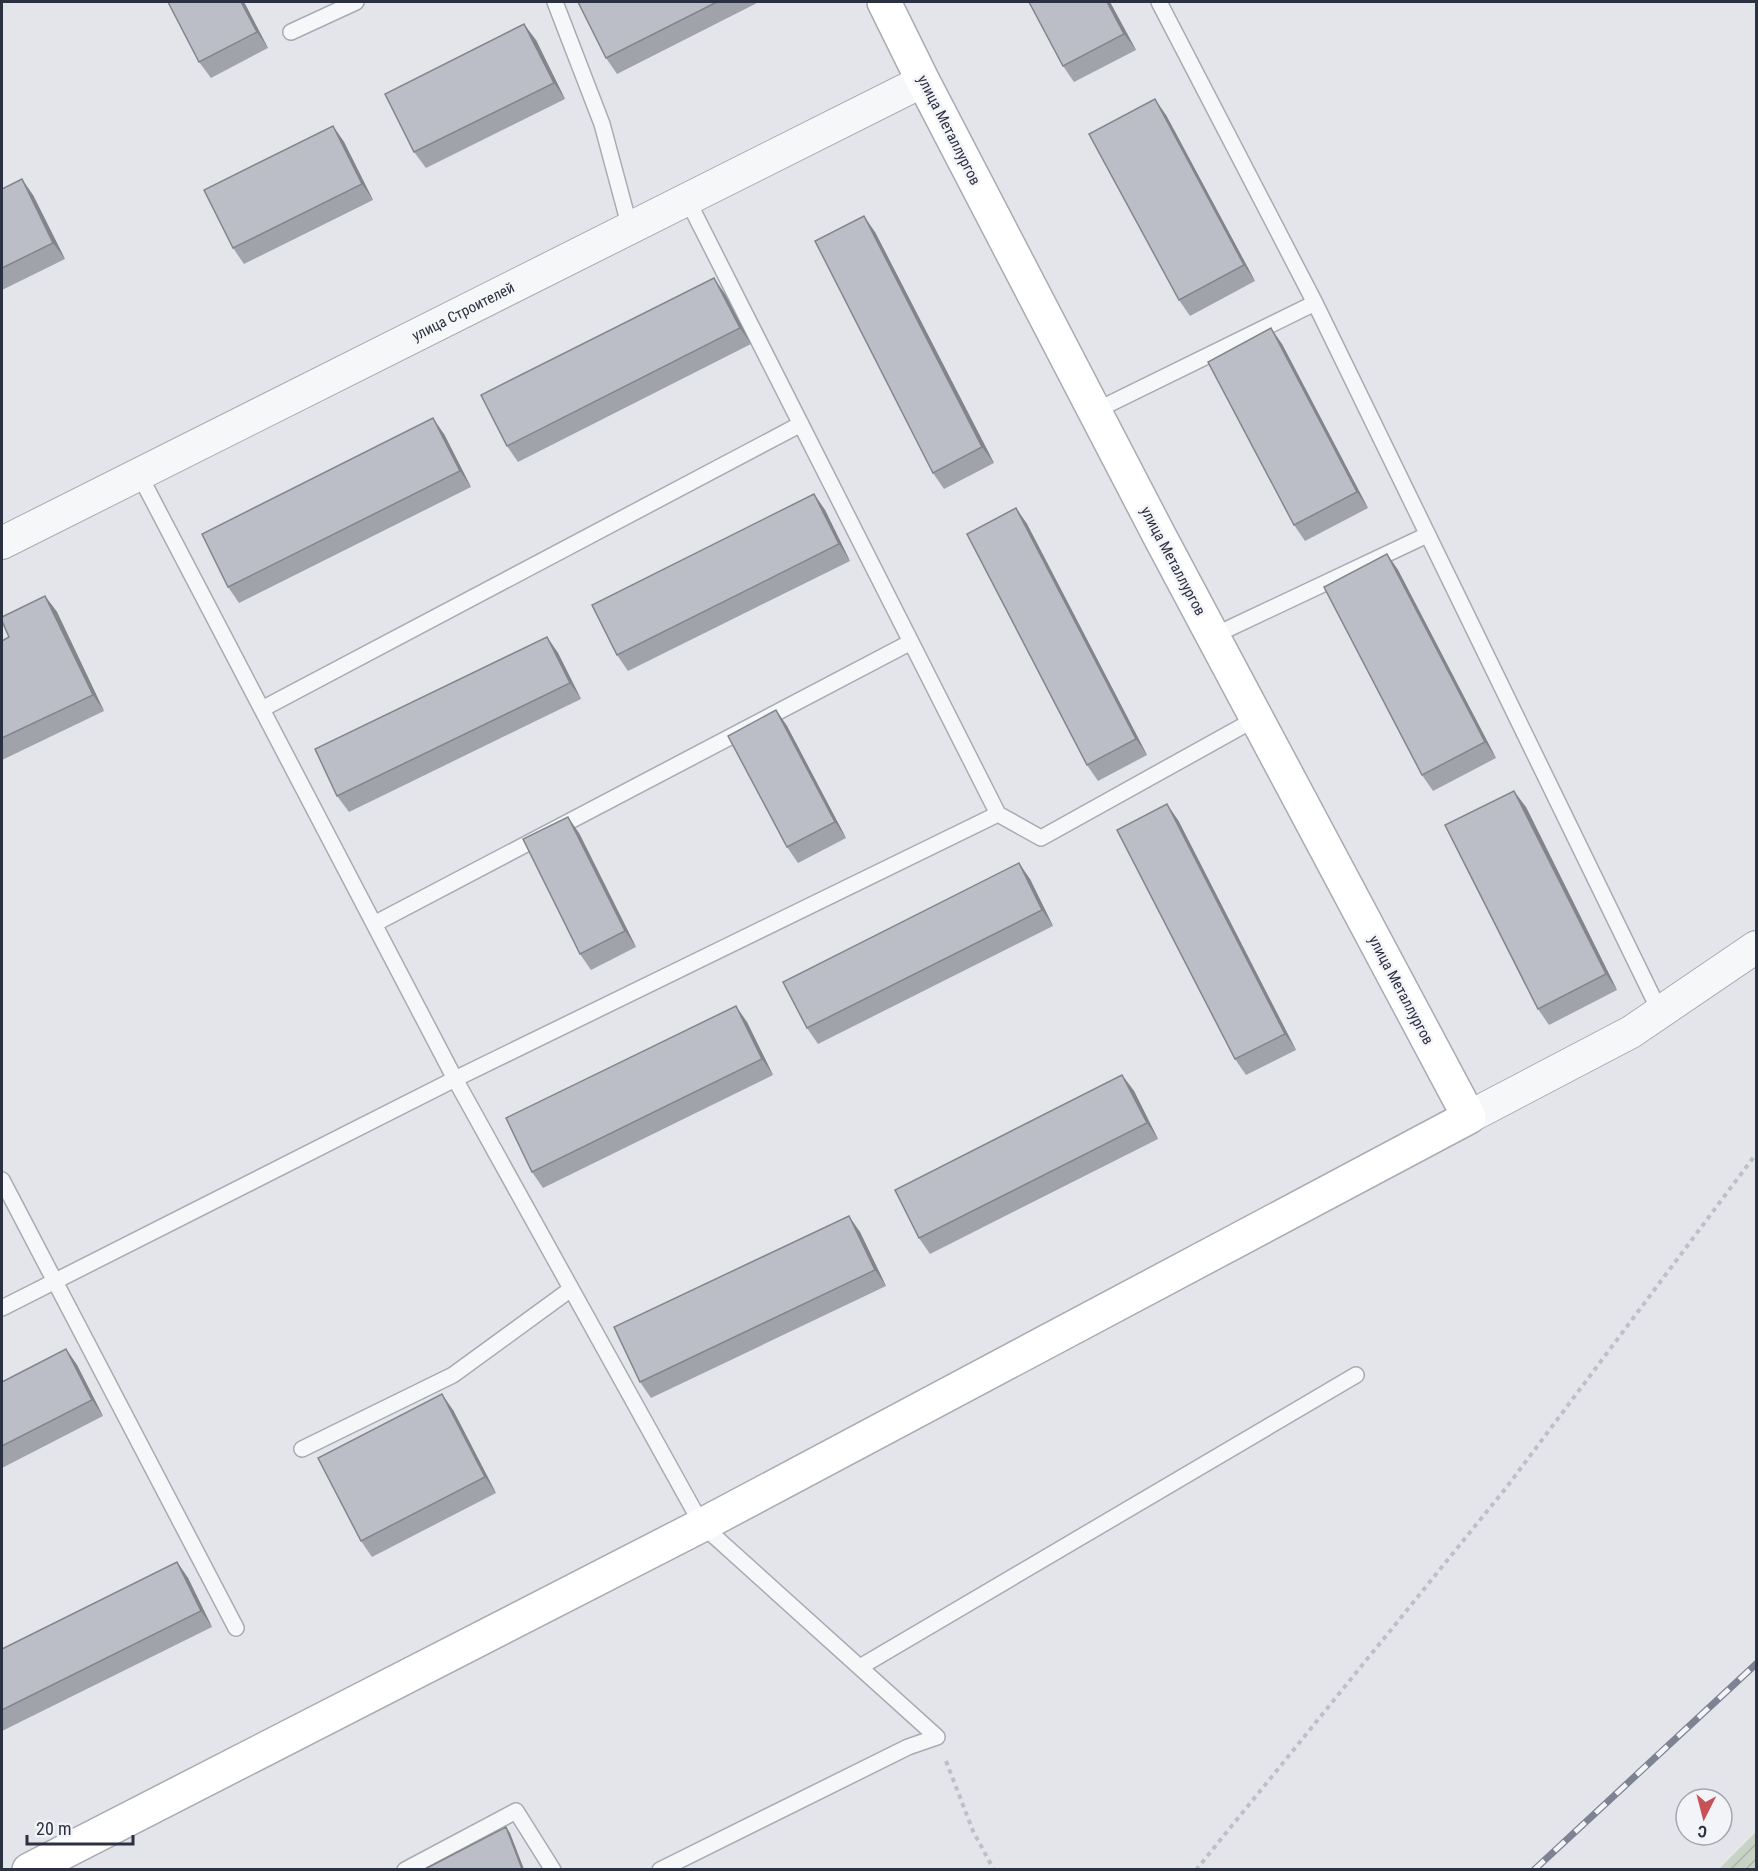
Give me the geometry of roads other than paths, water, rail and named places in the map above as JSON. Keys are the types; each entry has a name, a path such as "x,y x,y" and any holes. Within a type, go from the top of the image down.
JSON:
{"main road":[{"name":"улица Металлургов","path":"885,2 923,81 1095,411 1469,1116"},
{"path":"29,1869 702,1525 1469,1116"}],"street":[{"name":"улица Строителей","path":"2,543 923,81"},
{"path":"1469,1116 1631,1032 1756,947"}],"lane":[{"path":"291,32 356,2"},
{"path":"555,2 602,124 630,228"},
{"path":"1159,2 1315,303 1660,1012"},
{"path":"687,199 998,814 1041,838 1257,718"},
{"path":"1095,411 1315,303"},
{"path":"262,709 801,424"},
{"path":"138,474 455,1079 702,1525 937,1737 908,1747 660,1869"},
{"path":"1213,636 1427,535"},
{"path":"374,924 911,642"},
{"path":"2,1308 455,1079 998,814"},
{"path":"2,1180 236,1628"},
{"path":"302,1449 453,1375 571,1289"},
{"path":"860,1667 1356,1375"},
{"path":"405,1869 516,1811 553,1869"}],"railway":[{"path":"1534,1870 1756,1664"}]}
